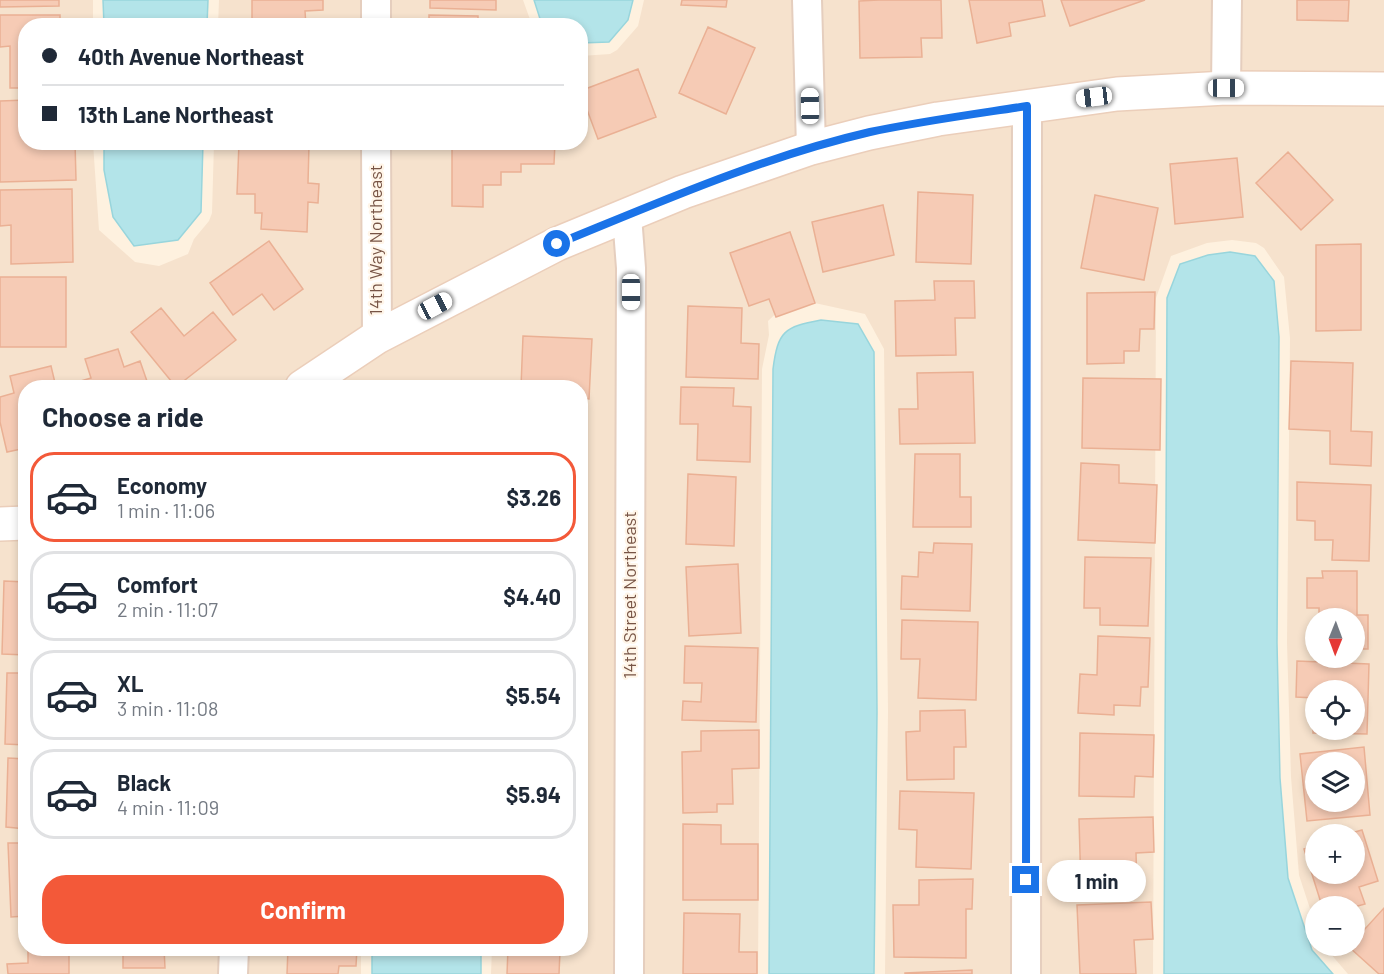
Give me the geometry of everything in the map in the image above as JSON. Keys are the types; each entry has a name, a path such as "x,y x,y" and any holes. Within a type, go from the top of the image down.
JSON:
{"street":[{"path":"376,0 376,18"},
{"path":"807,0 811,148"},
{"path":"1226,88 1227,0"},
{"path":"312,380 377,337 493,275 557,244 740,171 811,148 869,133 1027,106 1117,94 1226,88 1384,89"},
{"path":"1026,974 1027,106"},
{"name":"14th Way Northeast","path":"376,150 377,337"},
{"name":"14th Street Northeast","path":"627,216 631,268 629,974"},
{"path":"0,524 18,523"},
{"path":"233,974 234,956"}],"shaded area":[{"path":"0,0 93,0 93,18 18,18 18,150 93,150 99,230 135,262 159,266 188,254 194,239 209,221 212,213 214,150 363,150 364,329 288,380 18,380 18,509 0,510"},
{"path":"219,0 364,0 364,18 218,18"},
{"path":"389,0 523,0 529,18 389,18"},
{"path":"644,0 794,0 797,138 613,203 613,206 389,315 389,150 588,150 588,56 610,54 617,50 638,26"},
{"path":"820,0 1214,0 1214,74 823,131"},
{"path":"1240,0 1384,0 1384,75 1239,73"},
{"path":"1179,103 1384,103 1384,974 1348,974 1332,956 1365,956 1365,896 1306,896 1299,875 1291,777 1287,643 1290,338 1284,277 1264,248 1256,243 1232,240 1207,243 1171,256 1156,298 1153,974 1039,974 1040,119"},
{"path":"1015,123 1014,974 885,974 888,711 884,349 865,314 792,298 768,321 769,335 762,369 758,974 642,974 640,225 687,206 812,163 823,163 824,160 872,147"},
{"path":"615,236 618,269 616,974 491,974 492,956 588,956 588,380 338,380 381,352 390,351 390,346 498,288"},
{"path":"18,538 18,956 221,956 221,974 0,974 0,539"},
{"path":"246,956 361,956 361,974 246,974"}],"water":[{"path":"103,0 208,0 207,18 104,18"},
{"path":"534,0 633,0 628,20 609,42 588,43 588,18 540,18"},
{"path":"104,150 203,150 201,212 178,240 134,246 113,217 104,170"},
{"path":"1230,252 1255,256 1274,281 1279,337 1277,643 1280,778 1288,878 1305,929 1305,956 1317,956 1333,974 1164,974 1167,298 1180,264 1208,255"},
{"path":"821,320 858,324 874,352 877,712 874,974 769,974 773,369 777,346 785,333 799,325"},
{"path":"372,956 481,956 481,974 372,974"}],"building":[{"path":"0,0 59,0 59,6 0,7"},
{"path":"252,0 323,0 323,10 305,11 305,18 252,18"},
{"path":"430,0 496,0 496,10 430,8"},
{"path":"682,0 727,0 726,7 681,5"},
{"path":"941,0 942,38 921,38 922,57 860,58 859,1"},
{"path":"969,0 1042,0 1045,16 1009,23 1011,36 977,43"},
{"path":"1061,0 1145,0 1070,26"},
{"path":"1297,0 1349,0 1348,21 1297,20"},
{"path":"0,15 60,15 60,18 18,18 18,88 10,88 10,46 0,47"},
{"path":"429,15 478,16 478,18 429,18"},
{"path":"708,27 755,48 726,114 679,93"},
{"path":"638,69 656,117 598,139 588,112 588,88"},
{"path":"18,100 18,150 75,150 76,180 0,182 0,101"},
{"path":"239,150 309,150 308,183 319,184 318,203 308,202 307,232 261,229 262,213 255,213 255,194 237,194"},
{"path":"452,150 555,150 554,164 521,164 521,172 501,172 501,185 483,185 483,207 452,206"},
{"path":"1288,152 1333,200 1301,230 1256,183"},
{"path":"1237,158 1243,217 1175,224 1170,164"},
{"path":"72,189 73,262 11,264 11,225 0,226 0,190"},
{"path":"918,192 973,195 971,264 916,262"},
{"path":"1095,195 1158,208 1144,280 1081,268"},
{"path":"883,205 894,255 823,272 812,222"},
{"path":"790,232 815,303 776,317 769,299 749,306 730,253"},
{"path":"269,241 303,289 274,310 262,294 233,315 210,283"},
{"path":"1361,244 1361,330 1316,331 1316,245"},
{"path":"0,277 66,277 66,347 0,347"},
{"path":"934,281 974,281 975,318 955,318 956,355 896,356 895,301 935,300"},
{"path":"1155,292 1154,329 1140,329 1139,351 1124,351 1124,363 1087,364 1087,293"},
{"path":"688,306 742,308 741,343 759,344 758,379 686,377"},
{"path":"161,308 184,336 213,312 236,340 185,380 170,380 131,332"},
{"path":"523,336 592,339 589,399 588,380 521,380"},
{"path":"118,349 124,367 140,361 147,380 84,380 91,378 85,359"},
{"path":"1291,361 1353,363 1351,431 1372,432 1371,466 1330,464 1330,431 1289,429"},
{"path":"51,366 54,380 18,380 18,450 7,452 0,422 0,397 14,393 10,376"},
{"path":"973,372 975,443 900,444 899,409 918,409 917,373"},
{"path":"1083,378 1161,379 1160,450 1082,448"},
{"path":"681,387 734,388 733,406 751,407 750,462 697,460 698,424 680,424"},
{"path":"915,454 960,454 960,497 971,497 971,527 913,527"},
{"path":"1081,463 1119,465 1119,483 1157,485 1155,543 1078,540"},
{"path":"688,474 736,477 734,546 686,544"},
{"path":"1297,482 1371,485 1369,561 1332,560 1333,540 1315,540 1315,521 1297,520"},
{"path":"934,543 972,544 970,611 901,609 902,576 918,577 919,552 933,553"},
{"path":"1085,557 1151,558 1148,626 1100,625 1100,608 1084,608"},
{"path":"738,564 741,633 689,636 686,567"},
{"path":"1322,571 1357,571 1357,608 1307,608 1307,578 1323,578"},
{"path":"4,581 18,582 18,655 2,654"},
{"path":"1365,615 1368,615 1368,649 1365,649"},
{"path":"902,620 978,622 976,700 918,698 920,659 901,659"},
{"path":"1098,636 1150,638 1148,687 1141,687 1140,706 1114,705 1114,715 1078,713 1080,674 1097,675"},
{"path":"685,646 758,648 756,722 682,720 683,701 701,702 702,683 684,683"},
{"path":"1297,661 1305,661 1305,668 1365,668 1365,664 1369,664 1367,734 1365,734 1365,680 1305,680 1305,698 1296,697"},
{"path":"7,673 18,673 18,745 5,744"},
{"path":"965,710 966,747 954,747 954,779 907,780 906,732 920,731 920,711"},
{"path":"759,730 759,768 732,769 733,804 717,804 717,812 683,813 682,752 701,751 701,731"},
{"path":"1080,733 1154,735 1153,777 1135,776 1134,797 1079,796"},
{"path":"1364,747 1364,752 1318,752"},
{"path":"1305,753 1305,802 1300,754"},
{"path":"8,758 18,759 18,828 6,827"},
{"path":"1365,758 1370,815 1307,821 1306,812 1365,812"},
{"path":"900,791 974,793 971,869 916,867 917,830 899,829"},
{"path":"1153,817 1154,852 1136,853 1137,888 1081,889 1079,819"},
{"path":"683,824 721,825 721,844 758,844 758,900 683,900"},
{"path":"1365,840 1378,881 1359,887 1362,896 1319,896 1315,884 1365,884"},
{"path":"8,843 18,843 18,917 11,917"},
{"path":"973,879 972,909 966,909 966,958 894,957 893,905 919,905 919,880"},
{"path":"1151,902 1153,939 1134,940 1136,974 1080,974 1077,905"},
{"path":"1384,908 1384,974 1379,974 1359,956 1365,956 1365,929"},
{"path":"684,913 740,914 739,952 757,952 757,974 683,974"},
{"path":"28,956 69,956 69,974 8,974 7,964 28,963"},
{"path":"123,956 164,956 165,968 123,968"},
{"path":"288,956 357,956 356,966 339,966 338,974 287,974"},
{"path":"508,956 560,956 559,974 507,974"},
{"path":"972,970 972,974 905,974 905,973"}],"route":[{"path":"557,244 683,192 811,148 938,119 1027,106 1026,880"}]}
